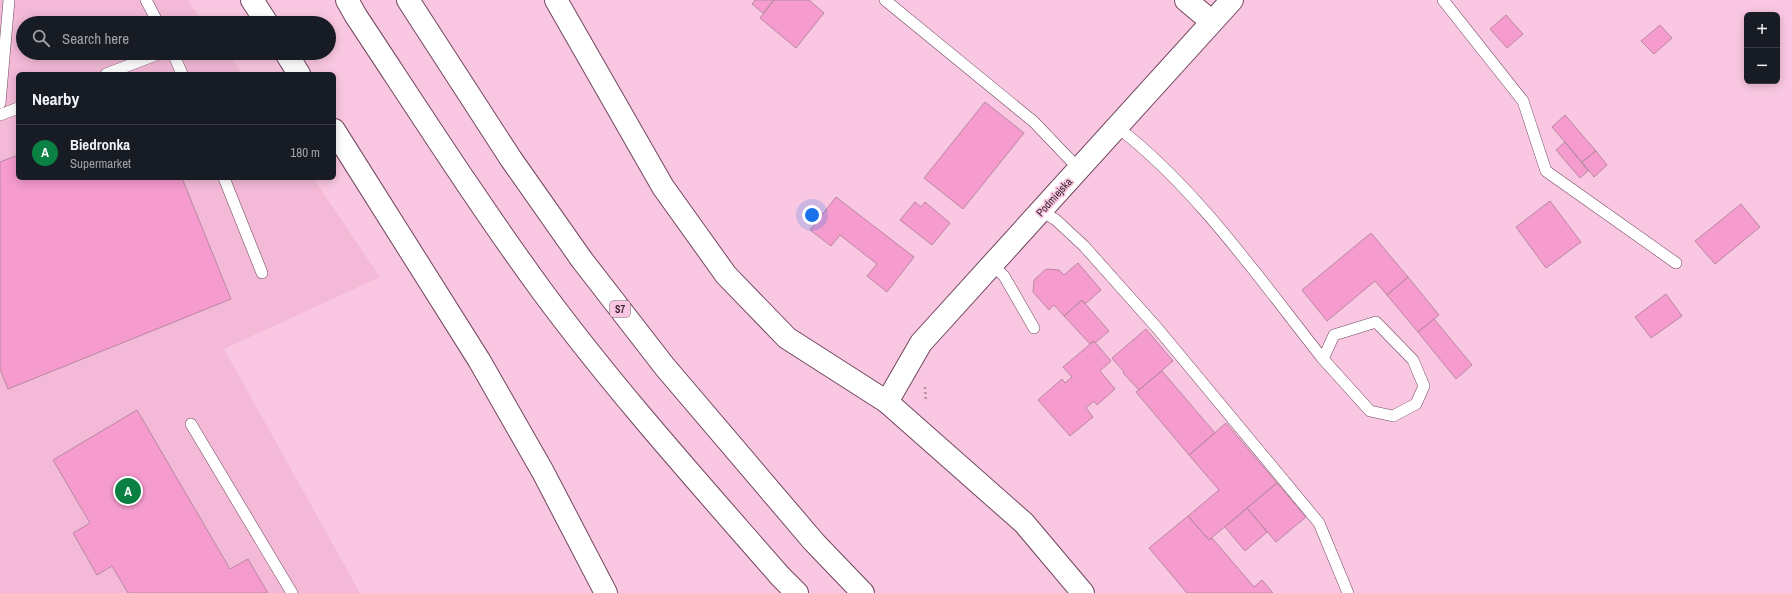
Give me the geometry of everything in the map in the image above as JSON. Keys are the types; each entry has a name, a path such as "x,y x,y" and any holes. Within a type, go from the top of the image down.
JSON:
{"main road":[{"path":"252,0 262,16"},
{"path":"348,0 356,16 466,182 542,291 626,398 780,576 797,593"},
{"name":"S7","path":"408,0 511,159 582,260 670,373 814,542 863,593"},
{"path":"556,0 663,187 726,275 787,338 887,402 1024,523 1083,593"},
{"path":"1186,0 1212,22"},
{"name":"Podmiejska","path":"887,402 921,343 1232,0"},
{"path":"290,60 298,72"},
{"path":"336,133 479,360 544,472 606,593"}],"lane":[{"path":"0,103 9,0"},
{"path":"146,0 154,16"},
{"path":"885,0 1034,122 1079,169"},
{"path":"1443,0 1524,101 1546,171 1676,263"},
{"path":"111,72 143,60"},
{"path":"176,60 181,72"},
{"path":"0,115 16,109"},
{"path":"1117,127 1133,139 1204,210 1323,359 1370,411 1393,416 1416,404 1424,386 1412,360 1376,322 1334,335 1323,359"},
{"path":"225,180 262,273"},
{"path":"1041,211 1056,220 1084,246 1158,329 1319,523 1348,593"},
{"path":"992,265 1004,276 1034,328"},
{"path":"191,424 292,593"}],"path":[{"path":"924,385 926,406"}],"shaded area":[{"path":"0,0 188,0 198,16 16,16 16,60 233,60 242,72 16,72 16,180 314,180 380,277 224,349 360,593 0,593"}],"building":[{"path":"755,0 774,0 763,13 752,4"},
{"path":"774,0 809,0 824,13 796,48 760,18"},
{"path":"1506,15 1523,34 1507,48 1490,29"},
{"path":"1660,25 1672,38 1654,54 1641,41"},
{"path":"985,102 1024,133 963,209 924,178"},
{"path":"1565,115 1596,151 1582,162 1552,127"},
{"path":"1565,142 1588,171 1580,178 1556,150"},
{"path":"1596,151 1607,165 1594,177 1582,162"},
{"path":"16,156 16,180 183,180 231,299 8,389 0,369 0,162"},
{"path":"836,197 914,257 887,292 867,276 877,264 840,235 831,246 810,230"},
{"path":"1550,201 1581,242 1546,268 1516,227"},
{"path":"915,202 921,207 925,202 950,223 932,245 900,220"},
{"path":"1741,204 1760,227 1715,264 1695,241"},
{"path":"1371,233 1408,277 1387,295 1375,281 1327,321 1302,290"},
{"path":"1078,263 1101,290 1085,304 1082,300 1064,316 1054,305 1049,310 1033,292 1034,280 1046,269 1059,270 1064,275"},
{"path":"1408,277 1439,315 1418,332 1387,295"},
{"path":"1666,294 1682,316 1651,338 1635,317"},
{"path":"1082,300 1109,331 1095,343 1094,341 1090,344 1064,316"},
{"path":"1434,319 1472,365 1456,379 1418,332"},
{"path":"1146,329 1173,361 1139,390 1123,373 1124,372 1112,358"},
{"path":"1094,341 1111,361 1100,371 1115,389 1097,405 1094,401 1086,408 1093,417 1070,436 1038,400 1062,379 1065,383 1072,377 1063,367"},
{"path":"1162,371 1215,433 1189,455 1136,392"},
{"path":"137,410 230,569 248,559 268,593 128,593 112,566 97,575 73,533 90,523 53,460"},
{"path":"1226,423 1277,483 1209,540 1188,516 1219,490 1189,455"},
{"path":"1277,483 1306,517 1276,542 1247,508"},
{"path":"1247,508 1267,532 1245,551 1225,527"},
{"path":"1188,516 1209,540 1212,538 1254,587 1262,580 1273,593 1187,593 1149,548"}],"place":[{"name":"Biedronka","path":"128,491"}]}
